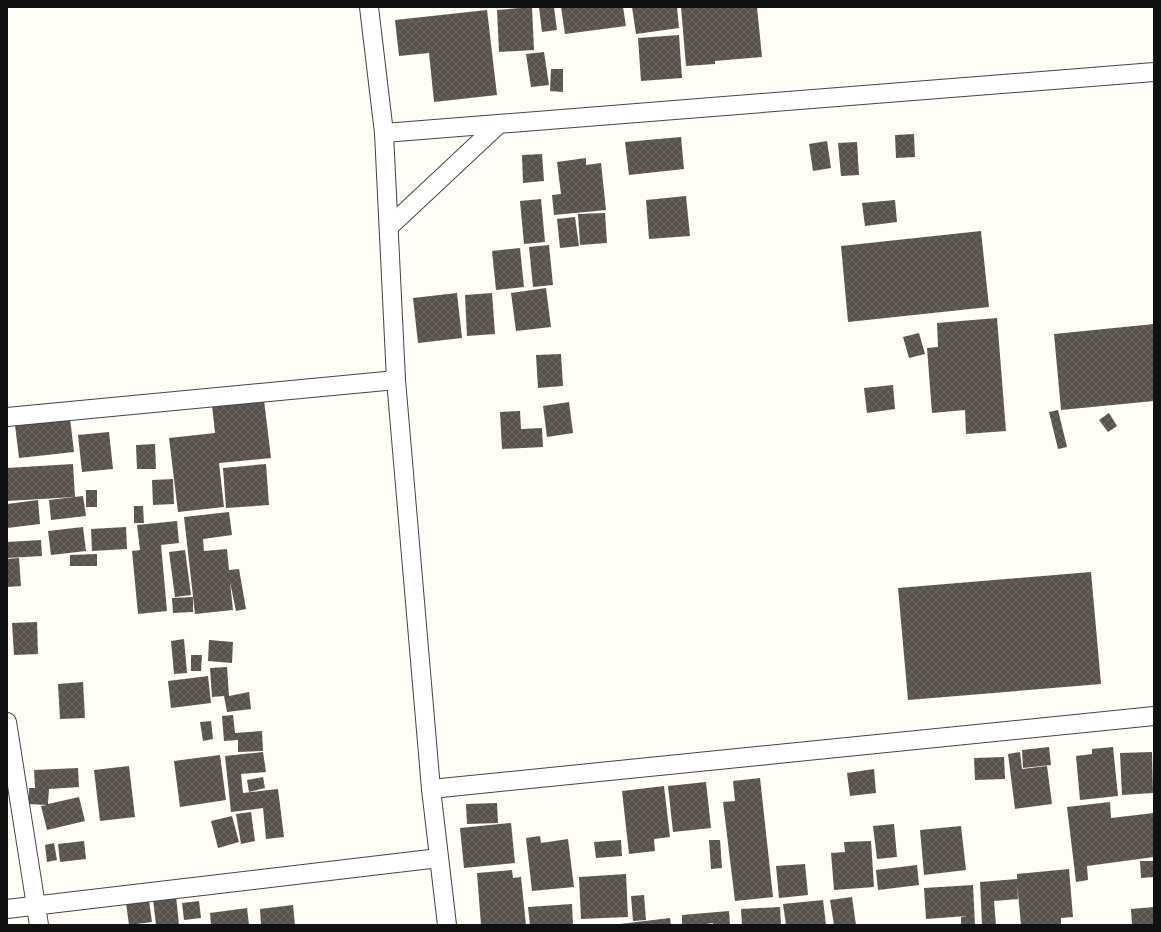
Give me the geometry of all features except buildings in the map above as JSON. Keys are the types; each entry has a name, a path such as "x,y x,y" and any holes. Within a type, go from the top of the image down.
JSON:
{"street":[{"path":"369,7 384,133 396,380 431,789 447,925"},
{"path":"384,133 1154,72"},
{"path":"389,227 499,124"},
{"path":"7,416 396,380"},
{"path":"431,789 1154,716"},
{"path":"7,722 39,925"},
{"path":"7,909 36,907 439,858"}]}
